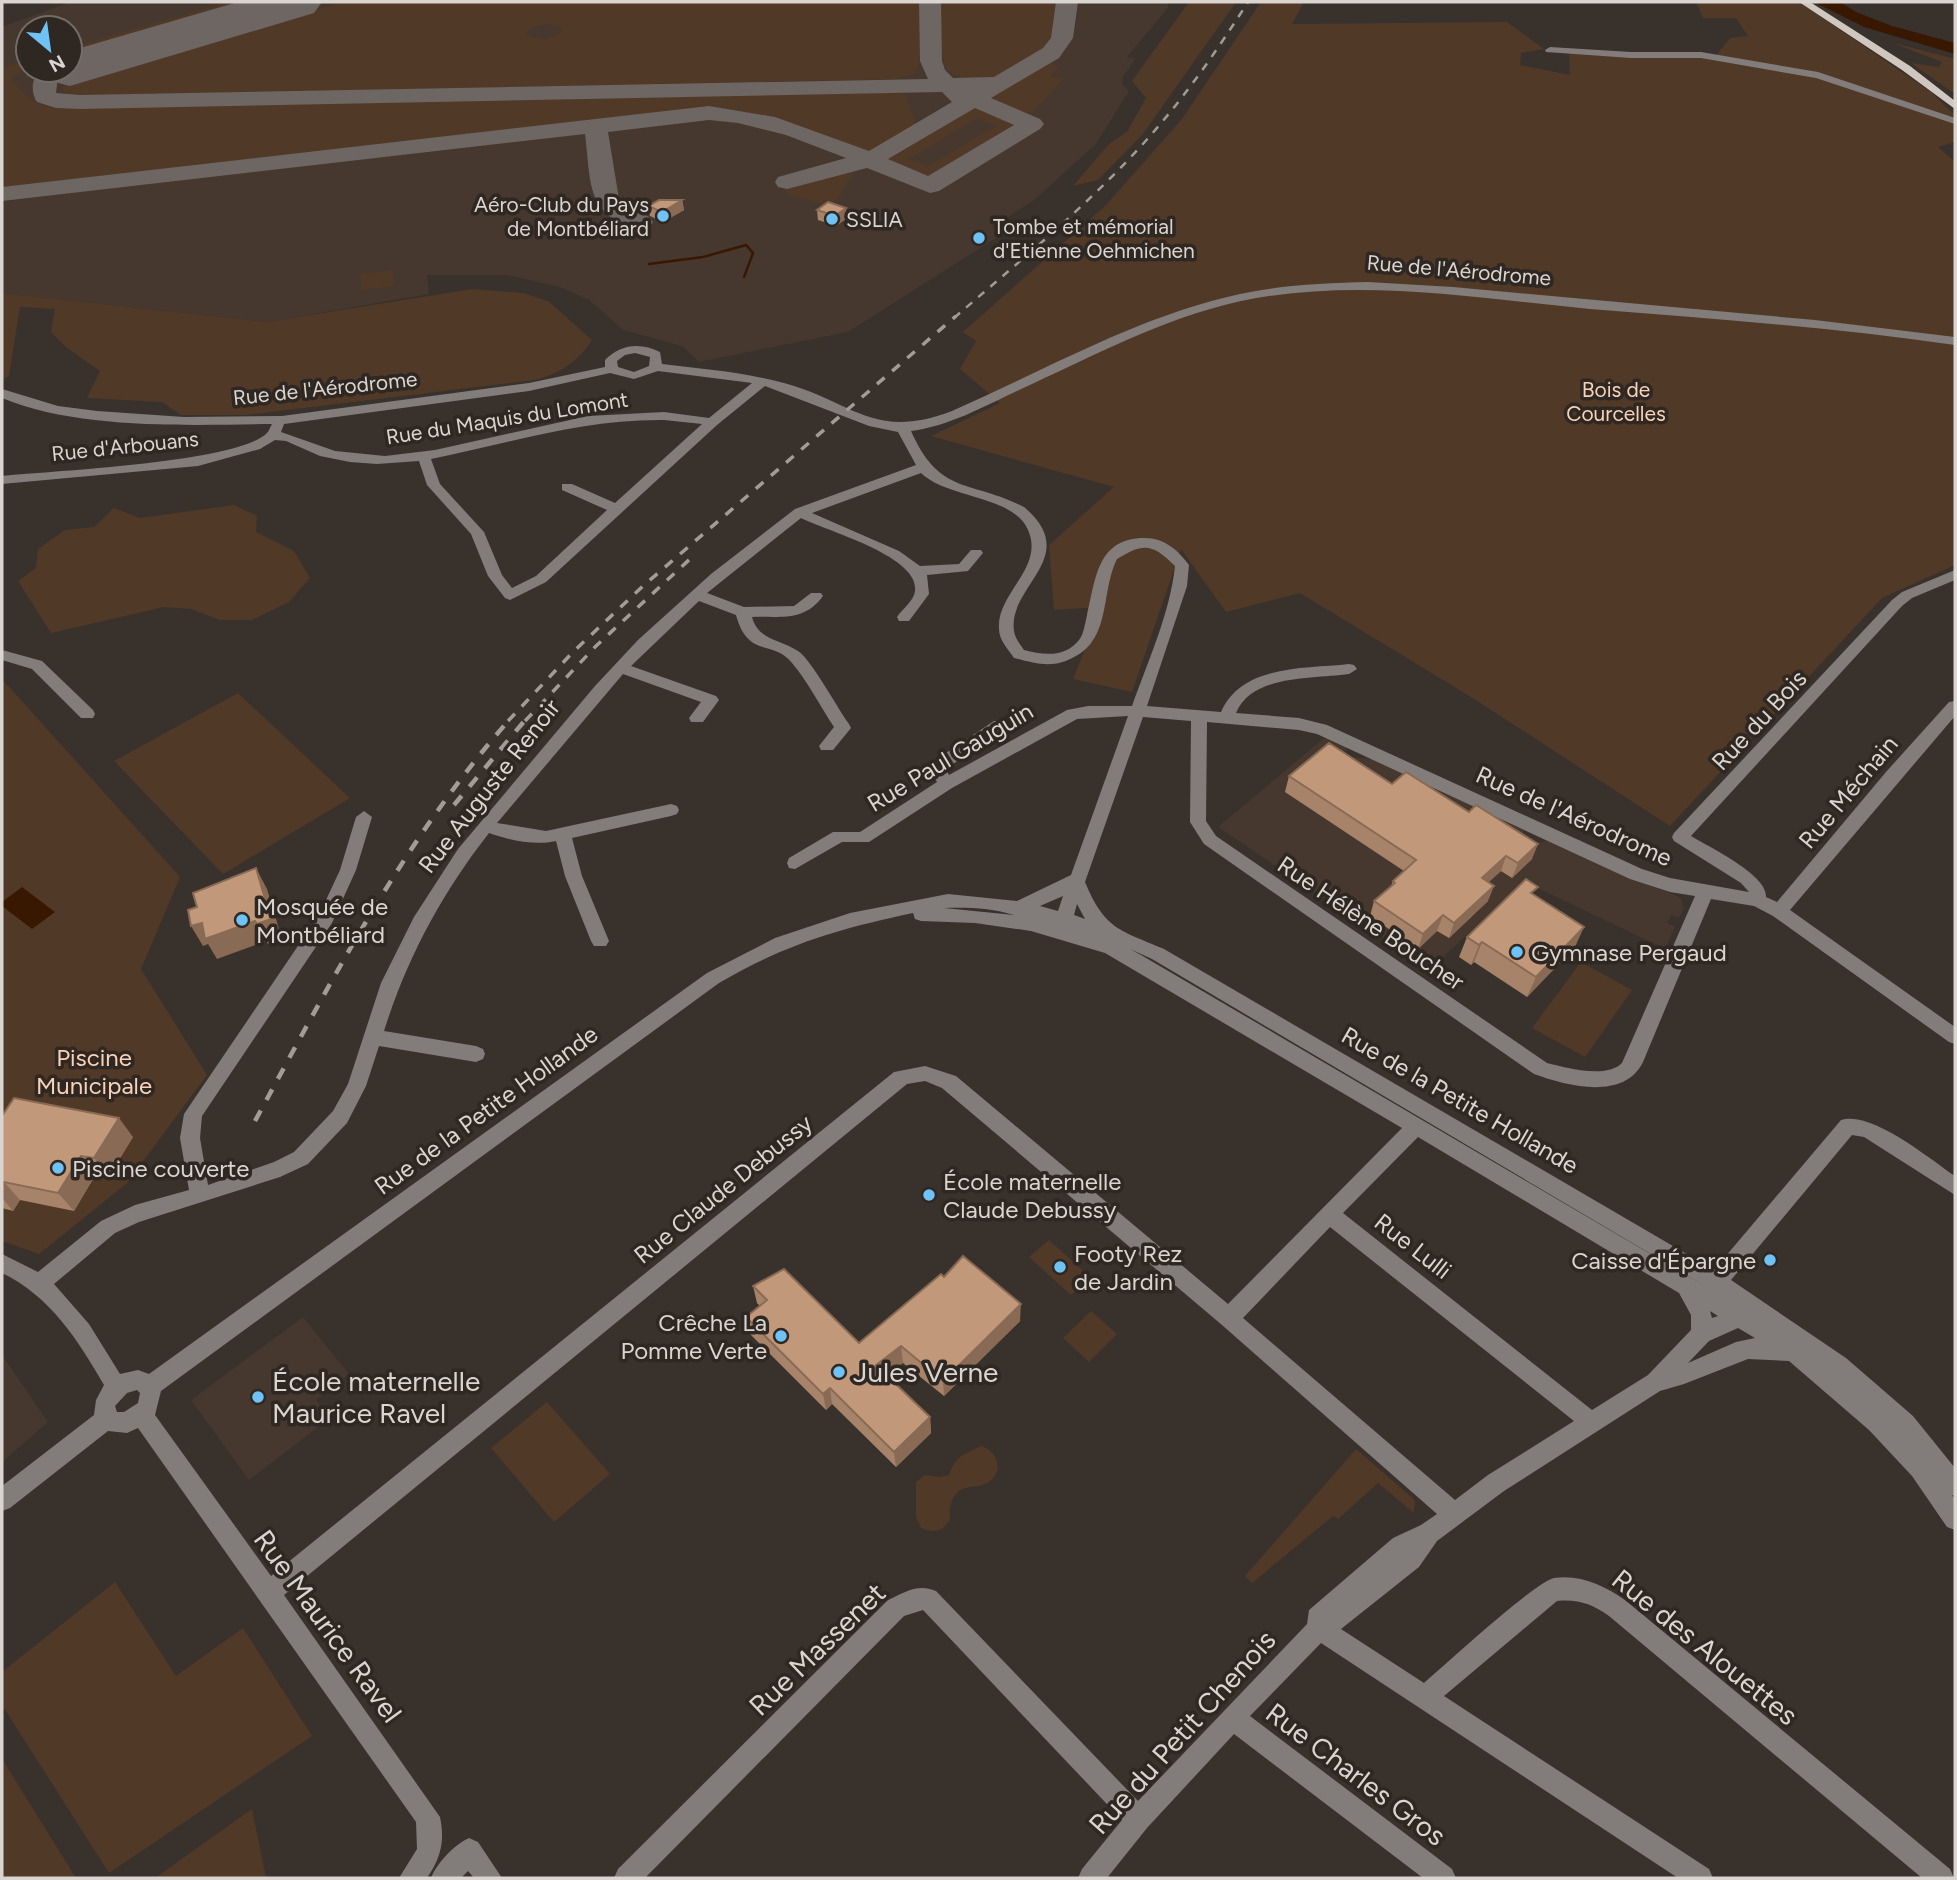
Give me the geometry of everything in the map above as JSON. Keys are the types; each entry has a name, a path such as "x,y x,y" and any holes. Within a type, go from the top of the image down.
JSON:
{"main road":[{"path":"1804,2 1906,68 1955,106"}],"street":[{"path":"1550,50 1631,55 1701,55 1818,75 1955,121"},
{"name":"Rue de l'Aérodrome","path":"655,367 762,382 790,389 886,427 903,428 944,418 1206,307 1262,294 1336,285 1427,287 1580,304 1876,328 1955,341"},
{"path":"635,349 647,350 658,359 655,367 637,375 622,375 612,369 611,360 615,355 635,349"},
{"name":"Rue de l'Aérodrome","path":"2,393 46,407 97,415 184,421 282,419 529,387 612,369"},
{"path":"424,457 434,485 477,532 495,576 510,595 541,579 712,422 762,382"},
{"name":"Rue du Maquis du Lomont","path":"272,436 287,435 318,450 350,458 382,461 424,457 518,434 631,417 692,417 712,422"},
{"path":"272,436 282,419"},
{"path":"903,428 924,467 943,482 1016,509 1035,528 1040,548 1037,561 1009,615 1006,630 1019,654 1046,661 1059,659 1084,645 1091,631 1111,556 1136,543 1151,543 1164,547 1182,565 1180,586 1153,668 1061,925"},
{"name":"Rue d'Arbouans","path":"2,480 181,465 240,451 272,436"},
{"name":"Rue Auguste Renoir","path":"40,1283 107,1227 135,1214 280,1169 310,1150 340,1117 351,1097 390,983 419,922 464,853 486,825 621,668 697,595 800,512 924,467"},
{"path":"567,487 619,510"},
{"path":"800,512 902,557 919,571 923,589 919,601 904,617"},
{"path":"919,571 962,568 976,553"},
{"name":"Rue du Bois","path":"1757,900 1758,891 1747,878 1680,837 1897,603 1907,595 1955,575"},
{"path":"697,595 743,612 798,611 816,596"},
{"path":"743,612 748,631 756,639 795,656 843,728 827,746"},
{"path":"2,655 37,665 87,714"},
{"path":"621,668 711,700 697,718"},
{"path":"1227,719 1233,701 1247,688 1269,679 1349,668"},
{"name":"Rue Méchain","path":"1779,911 1892,775 1955,706"},
{"name":"Rue Paul Gauguin","path":"796,863 839,836 863,838 946,784 1073,714 1088,711 1137,711"},
{"name":"Rue de l'Aérodrome","path":"1137,711 1299,724 1321,729 1636,874 1705,892 1757,900 1779,911 1955,1037"},
{"name":"Rue Hélène Boucher","path":"1199,716 1198,821 1202,831 1219,848 1541,1069 1555,1074 1614,1078 1624,1074 1634,1062 1705,892"},
{"path":"946,784 937,767 1000,725"},
{"path":"486,825 535,838 563,835 671,810"},
{"path":"200,1196 190,1138 194,1114 326,918 348,870 364,817"},
{"path":"563,835 568,866 600,941"},
{"path":"1017,909 1076,880"},
{"path":"1076,880 1089,912 1114,936"},
{"name":"Rue de la Petite Hollande","path":"149,1387 713,978 754,952 829,923 946,901 979,902 1017,909 1061,925 1124,954 1685,1284 1794,1331 1862,1384 1907,1425 1955,1487"},
{"name":"Rue de la Petite Hollande","path":"872,914 946,914 1061,925 1114,936 1158,954 1717,1282 1745,1310 1868,1413 1935,1481 1955,1487"},
{"path":"372,1037 476,1054"},
{"name":"Rue Claude Debussy","path":"267,1594 901,1078 918,1072 931,1072 949,1082 1454,1514"},
{"path":"1222,1313 1329,1214 1416,1126"},
{"path":"1717,1282 1767,1219 1780,1208 1849,1126 1868,1129 1955,1186"},
{"name":"Rue Lulli","path":"1329,1214 1590,1422"},
{"path":"2,1263 25,1272 64,1307 95,1350 116,1387"},
{"path":"1685,1284 1701,1314 1702,1334"},
{"path":"1733,1352 1740,1342 1745,1310"},
{"name":"Rue du Petit Chenois","path":"1091,1878 1138,1819 1319,1628 1342,1616 1410,1559 1429,1533 1454,1514 1590,1422 1655,1382 1702,1334 1745,1310"},
{"name":"Rue du Petit Chenois","path":"1655,1382 1686,1374 1733,1352 1758,1346 1796,1353"},
{"path":"138,1380 149,1387 150,1403 142,1415 119,1424 107,1418 104,1406 106,1399 116,1387 138,1380"},
{"name":"Rue Maurice Ravel","path":"142,1415 428,1817 433,1840 425,1861 412,1878"},
{"path":"2,1500 107,1418"},
{"name":"Rue de la Petite Hollande","path":"1920,1468 1955,1519"},
{"name":"Rue des Alouettes","path":"1425,1697 1552,1590 1586,1590 1617,1608 1941,1878"},
{"name":"Rue Massenet","path":"627,1878 896,1608 918,1598 928,1599 1138,1819"},
{"path":"1319,1628 1700,1878"},
{"name":"Rue Charles Gros","path":"1232,1717 1443,1878"},
{"path":"444,1878 469,1851 489,1878"}],"shaded area":[{"path":"70,2 1169,2 1167,9 1127,57 1135,59 1123,77 1122,84 1129,91 1096,144 1033,201 992,227 1004,233 848,332 699,362 682,346 623,330 589,300 560,287 507,275 427,275 429,294 267,322 2,293 2,27 14,23 14,84 84,84 84,14 37,14"},
{"path":"1814,2 1840,2 1856,12 1892,26 1955,43 1955,54 1864,27"},
{"path":"1324,738 1348,747 1344,753 1373,759 1525,830 1517,841 1526,847 1547,840 1630,878 1675,895 1681,899 1684,909 1679,918 1671,915 1667,923 1675,927 1665,949 1523,881 1430,970 1218,827"},
{"path":"22,887 55,912 32,929 2,906 2,902"},
{"name":"École maternelle Maurice Ravel","path":"303,1317 349,1374 316,1400 330,1418 249,1480 191,1400"},
{"path":"2,1355 48,1422 2,1462"}],"green space":[{"path":"227,2 246,2 84,50 84,44"},
{"path":"343,2 919,2 920,61 914,74 895,79 70,96 60,88 84,84 84,81","holes":["549,24 560,27 562,32 545,40 526,35 527,31 535,26"]},
{"path":"941,2 1059,2 1056,36 1036,60 1006,75 990,79 960,78 949,71 944,59"},
{"path":"1189,2 1236,2 1143,134 1098,180 1073,186 1109,144 1127,132 1146,98 1132,81"},
{"name":"Bois de Courcelles","path":"1261,2 1304,2 1292,24 1507,22 1544,49 1521,53 1520,65 1570,75 1569,53 1714,58 1730,38 1748,36 1736,18 1703,18 1696,2 1799,2 1931,92 1955,115 1955,142 1938,147 1955,162 1955,565 1882,598 1670,826 1471,697 1300,593 1226,612 1181,549 1132,692 1073,679 1102,607 1054,610 1049,545 1114,487 931,436 1000,403 960,369 976,341 963,332 1105,206 1182,119"},
{"path":"1890,42 1955,59 1955,94 1911,63 1939,67 1942,62"},
{"path":"14,64 14,84 35,103 61,109 904,91 917,127 880,149 864,153 766,116 732,110 696,110 2,190 2,68"},
{"path":"1040,65 1059,66 1050,76 1064,79 1032,113 1018,113 987,99"},
{"path":"970,107 981,107 1011,118 1013,126 933,175 914,175 884,162 884,156","holes":["977,118 996,126 928,166 909,159"]},
{"path":"856,169 838,198 827,205 790,195 786,191 790,185"},
{"path":"393,270 394,286 361,290 360,274"},
{"path":"472,289 523,293 548,301 592,340 567,366 534,380 246,415 181,415 162,402 87,398 100,371 66,347 51,332 55,309 20,307 9,376 2,380 2,293 267,322"},
{"path":"234,505 257,516 256,532 294,551 310,578 289,602 252,620 220,620 191,609 164,607 51,633 18,581 36,568 38,549 65,530 94,527 114,508 140,518"},
{"name":"Piscine Municipale","path":"2,679 180,877 141,969 207,1075 127,1183 39,1254 2,1241"},
{"path":"238,693 350,798 223,874 114,761"},
{"path":"1581,962 1632,990 1585,1057 1532,1028"},
{"name":"Footy Rez de Jardin","path":"1049,1240 1091,1278 1071,1295 1029,1257"},
{"path":"1091,1311 1117,1334 1089,1362 1063,1338"},
{"path":"547,1402 610,1474 554,1522 491,1448"},
{"path":"981,1446 995,1457 997,1468 993,1479 956,1494 951,1503 950,1520 944,1527 934,1531 921,1528 916,1517 916,1482 925,1475 949,1475 957,1460"},
{"path":"1356,1449 1415,1500 1414,1513 1378,1483 1338,1519 1333,1516 1252,1583 1245,1576"},
{"path":"115,1582 176,1676 243,1628 312,1736 109,1873 2,1705 2,1672"},
{"path":"2,1759 76,1878 2,1878"},
{"path":"252,1809 266,1878 155,1878"}],"building":[{"path":"659,200 682,200 662,212 648,206"},
{"path":"828,202 846,208 835,216 817,210"},
{"path":"1329,743 1392,784 1406,772 1469,812 1476,805 1538,844 1518,863 1506,856 1482,878 1494,886 1454,923 1443,915 1423,934 1374,901 1416,860 1289,776"},
{"path":"256,868 271,919 257,924 255,921 205,939 202,923 191,926 188,910 197,907 193,893"},
{"name":"Gymnase Pergaud","path":"1526,879 1538,887 1531,893 1584,927 1536,977 1482,942 1479,945 1467,937"},
{"name":"Piscine couverte","path":"14,1098 119,1118 94,1158 81,1156 58,1193 4,1182 2,1185 2,1116"},
{"name":"Jules Verne","path":"963,1256 1021,1304 943,1381 901,1346 876,1365 930,1417 894,1452 830,1388 823,1394 746,1317 767,1300 753,1286 784,1269 859,1343 941,1274 944,1277"}],"waterway":[{"path":"649,264 703,257 746,245 753,253 744,277"}],"taxiway":[{"path":"930,2 931,61 934,72 948,85"},
{"path":"998,84 1051,53 1062,38 1067,2"},
{"path":"44,84 45,97 56,101 80,102 948,85"},
{"path":"876,163 874,159 878,155 998,84"},
{"path":"948,85 998,84"},
{"path":"948,85 961,98"},
{"path":"876,163 930,186 1032,124 985,104 979,100 980,96"},
{"path":"595,126 709,113 738,116 794,130 876,163"},
{"path":"2,194 595,126"},
{"path":"595,126 606,199 610,205 640,222"},
{"path":"787,182 868,160"}],"runway":[{"path":"84,65 295,2"}],"railway":[{"path":"954,318 1055,230 1127,161 1189,88 1248,2"},
{"path":"508,721 573,652 643,586 956,316"},
{"path":"525,721 596,646 691,558"},
{"path":"255,1121 341,964 403,862 436,813 510,719"},
{"path":"454,805 526,719"}],"place":[{"name":"Aéro-Club du Pays de Montbéliard","path":"663,216"},
{"name":"SSLIA","path":"832,219"},
{"name":"Tombe et mémorial d'Etienne Oehmichen","path":"979,238"},
{"name":"Mosquée de Montbéliard","path":"242,920"},
{"name":"Gymnase Pergaud","path":"1517,952"},
{"name":"Piscine couverte","path":"58,1168"},
{"name":"École maternelle Claude Debussy","path":"929,1195"},
{"name":"Caisse d'Épargne","path":"1770,1260"},
{"name":"Footy Rez de Jardin","path":"1060,1267"},
{"name":"Crêche La Pomme Verte","path":"781,1336"},
{"name":"Jules Verne","path":"839,1372"},
{"name":"École maternelle Maurice Ravel","path":"258,1397"}]}
